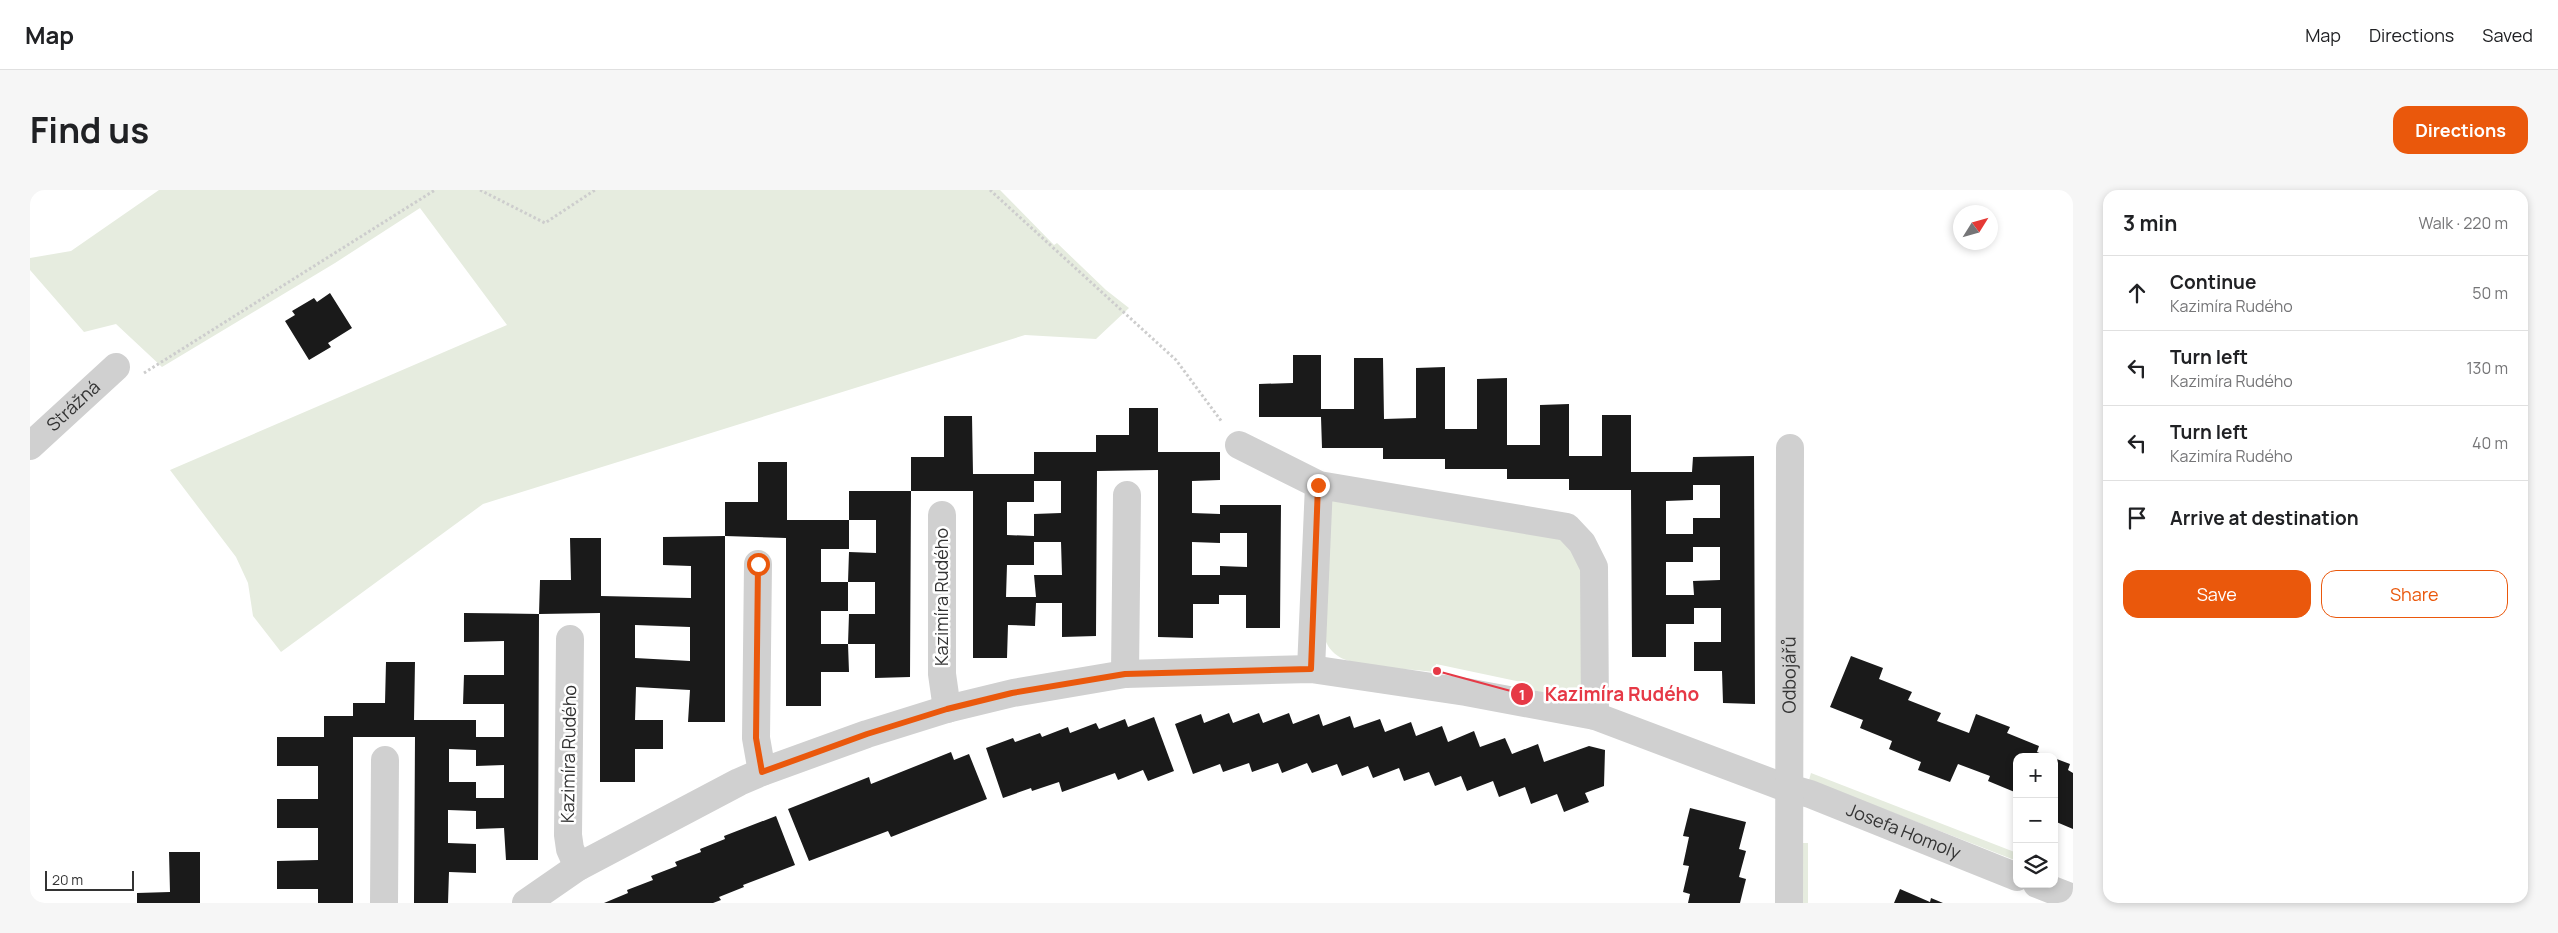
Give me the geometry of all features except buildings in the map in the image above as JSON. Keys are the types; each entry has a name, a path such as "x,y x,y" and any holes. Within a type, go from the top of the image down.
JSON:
{"street":[{"name":"Strážná","path":"30,446 116,367"},
{"path":"1239,444 1318,485 1567,528 1582,543 1594,567 1596,716"},
{"name":"Odbojářů","path":"1789,903 1791,789 1790,448"},
{"path":"1311,669 1318,485"},
{"path":"1125,674 1127,495"},
{"name":"Kazimíra Rudého","path":"942,515 942,674 947,709"},
{"path":"758,564 756,738 762,772"},
{"name":"Kazimíra Rudého","path":"570,639 568,835 570,849 578,867"},
{"path":"526,903 578,867 739,782 762,772 867,734 947,709 1012,693 1125,674 1311,669 1466,692 1596,716 1791,789"},
{"path":"384,903 386,760"},
{"name":"Josefa Homoly","path":"1791,789 2013,874"},
{"path":"2047,888 2073,898"}],"path":[{"path":"116,367 138,377 435,190"},
{"path":"480,190 544,223 595,190"},
{"path":"990,190 1176,360 1239,444"}],"shaded area":[{"path":"159,190 1000,190 1054,245 1057,243 1106,290 1129,308 1096,339 1025,335 483,504 281,652 253,616 248,583 236,557 170,470 507,325 420,208 335,263 162,367 116,324 84,332 30,270 30,258 71,251"},
{"path":"1334,499 1565,539 1582,564 1584,681 1571,693 1558,696 1526,688 1521,682 1436,664 1434,672 1356,663 1338,656 1328,646 1323,634 1325,507"},
{"path":"1811,773 2013,851 2013,859 1809,780"},
{"path":"1800,843 1808,843 1808,903 1800,903"}],"place":[{"name":"Kazimíra Rudého","path":"1437,671"}],"route":[{"path":"758,564 756,738 757,754 762,772 867,734 947,709 1012,693 1125,674 1311,669 1318,485"}]}
